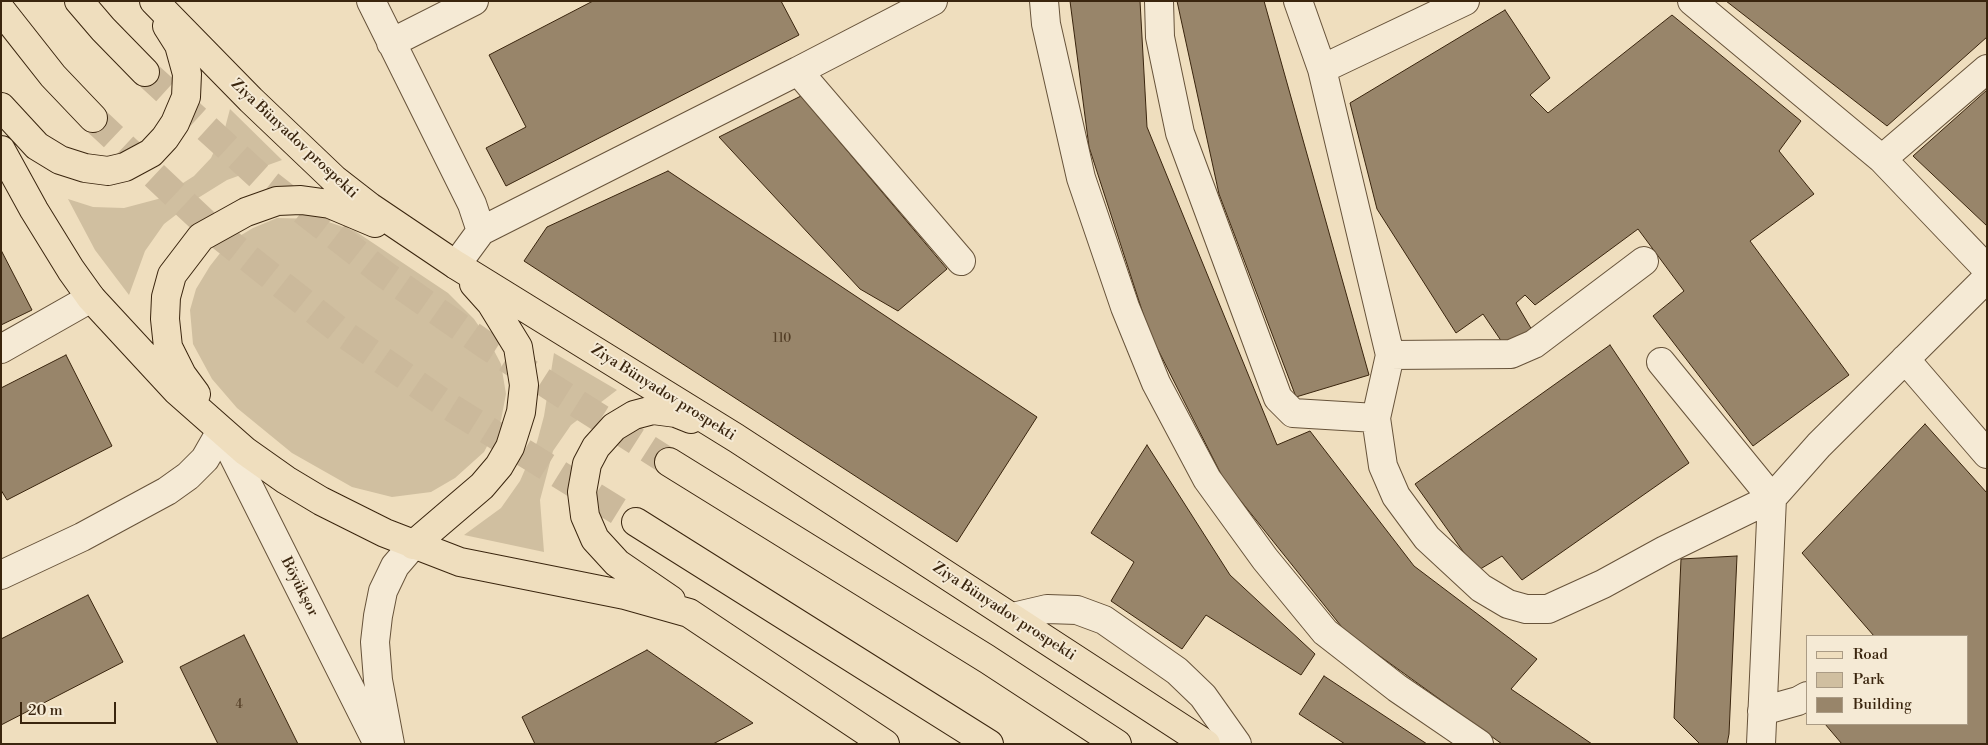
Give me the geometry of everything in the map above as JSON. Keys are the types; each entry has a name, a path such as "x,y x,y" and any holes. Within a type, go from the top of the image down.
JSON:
{"main road":[{"path":"79,1 145,72"},
{"path":"1,107 37,146 60,160 85,168 108,171 125,168 151,153 165,138 175,123 186,97 187,74 179,46 153,1"},
{"name":"Ziya Bünyadov prospekti","path":"153,1 218,69 334,179 370,207 456,265 736,438 1206,744"},
{"path":"1,10 53,76 93,118"},
{"path":"1,150 34,210 71,270 91,298 176,391 245,451 321,501 412,545 460,562 625,595 690,613"},
{"path":"221,431 182,374 168,347 165,319 166,298 172,275 201,237 246,212 277,201 301,200 330,204 364,217 456,265 491,303 518,347 524,385 521,412 510,446 499,466 482,486 412,545"},
{"path":"736,438 676,414 653,410 634,416 614,427 596,447 587,464 582,492 585,516 595,539 617,563 885,744"},
{"path":"669,462 987,659 1117,744"},
{"path":"636,522 989,744"}],"street":[{"path":"371,1 472,204 481,231"},
{"path":"391,43 474,1"},
{"path":"1044,1 1046,24 1081,178 1125,307 1156,383 1208,479 1265,559 1325,632 1397,688 1479,744"},
{"path":"1159,1 1160,37 1180,133 1278,398 1293,413 1376,418"},
{"path":"1298,1 1322,68 1390,355 1376,418 1383,466 1396,496 1427,538 1481,588 1508,604 1526,609 1548,608 1603,584 1665,550 1772,498 1819,445 1987,278"},
{"path":"1322,68 1465,1"},
{"path":"1692,1 1882,159 1987,270"},
{"path":"456,265 481,231 798,71 920,4"},
{"path":"1882,159 1987,69"},
{"path":"798,71 961,261"},
{"path":"1390,355 1511,354 1534,344 1644,261"},
{"path":"1,349 91,298"},
{"path":"1905,359 1987,454"},
{"path":"1661,362 1772,498 1761,744"},
{"path":"1,575 82,538 167,491 188,476 205,459 221,431"},
{"name":"Böyükşor","path":"221,431 378,744"},
{"path":"390,744 378,680 375,642 383,591 395,566 412,545"},
{"path":"1013,617 1047,609 1057,609 1077,610 1104,620 1177,670 1203,696 1237,744"},
{"path":"1762,711 1798,701 1806,697"}],"green space":[{"path":"230,109 282,160 227,180 198,198 164,224 145,251 129,295 95,250 68,199 93,207 124,208 158,199 194,176 211,158 225,128"},
{"path":"277,218 320,219 355,231 448,293 474,319 489,341 501,364 506,394 501,420 484,452 455,478 431,492 392,497 352,487 292,453 237,408 212,379 193,344 190,310 196,289 210,266 228,243 253,228"},
{"path":"554,353 617,390 571,425 553,451 540,500 544,552 464,535 501,508 520,481 537,442 544,416"}],"building":[{"path":"593,1 781,1 799,35 506,186 486,148 526,127 489,55"},
{"path":"1070,1 1140,1 1147,127 1277,445 1310,431 1414,566 1537,659 1511,689 1592,744 1502,744 1345,631 1224,480 1149,332 1089,147"},
{"path":"1177,1 1264,1 1369,375 1296,397 1219,194"},
{"path":"1726,1 1987,1 1987,37 1887,126"},
{"path":"1505,10 1550,78 1530,95 1548,113 1672,15 1801,121 1779,151 1814,194 1750,241 1849,375 1753,446 1653,316 1684,291 1638,229 1535,305 1525,295 1516,303 1532,330 1504,345 1483,314 1456,333 1377,209 1350,103"},
{"path":"1987,90 1987,226 1913,156"},
{"path":"801,96 947,269 898,311 860,289 719,137"},
{"path":"668,171 1037,417 957,542 524,261 547,227"},
{"path":"1,250 32,310 1,325"},
{"path":"1610,345 1689,463 1522,580 1502,556 1477,571 1415,484"},
{"path":"66,355 112,446 7,500 1,490 1,388"},
{"path":"1925,424 1987,493 1987,744 1842,744 1826,725 1968,725 1968,635 1873,635 1802,553"},
{"path":"1147,445 1230,575 1315,654 1301,675 1206,615 1182,649 1111,601 1134,562 1091,533"},
{"path":"1737,556 1729,734 1727,744 1700,744 1674,718 1681,559"},
{"path":"88,595 123,662 1,725 1,639"},
{"path":"244,635 298,744 218,744 180,667"},
{"path":"647,650 753,723 713,744 535,744 522,717"},
{"path":"1324,676 1427,744 1345,744 1299,714"}],"tunnel":[{"path":"145,72 260,177 384,274 487,346 669,462"},
{"path":"93,118 214,231 344,334 447,405 636,522"}]}
